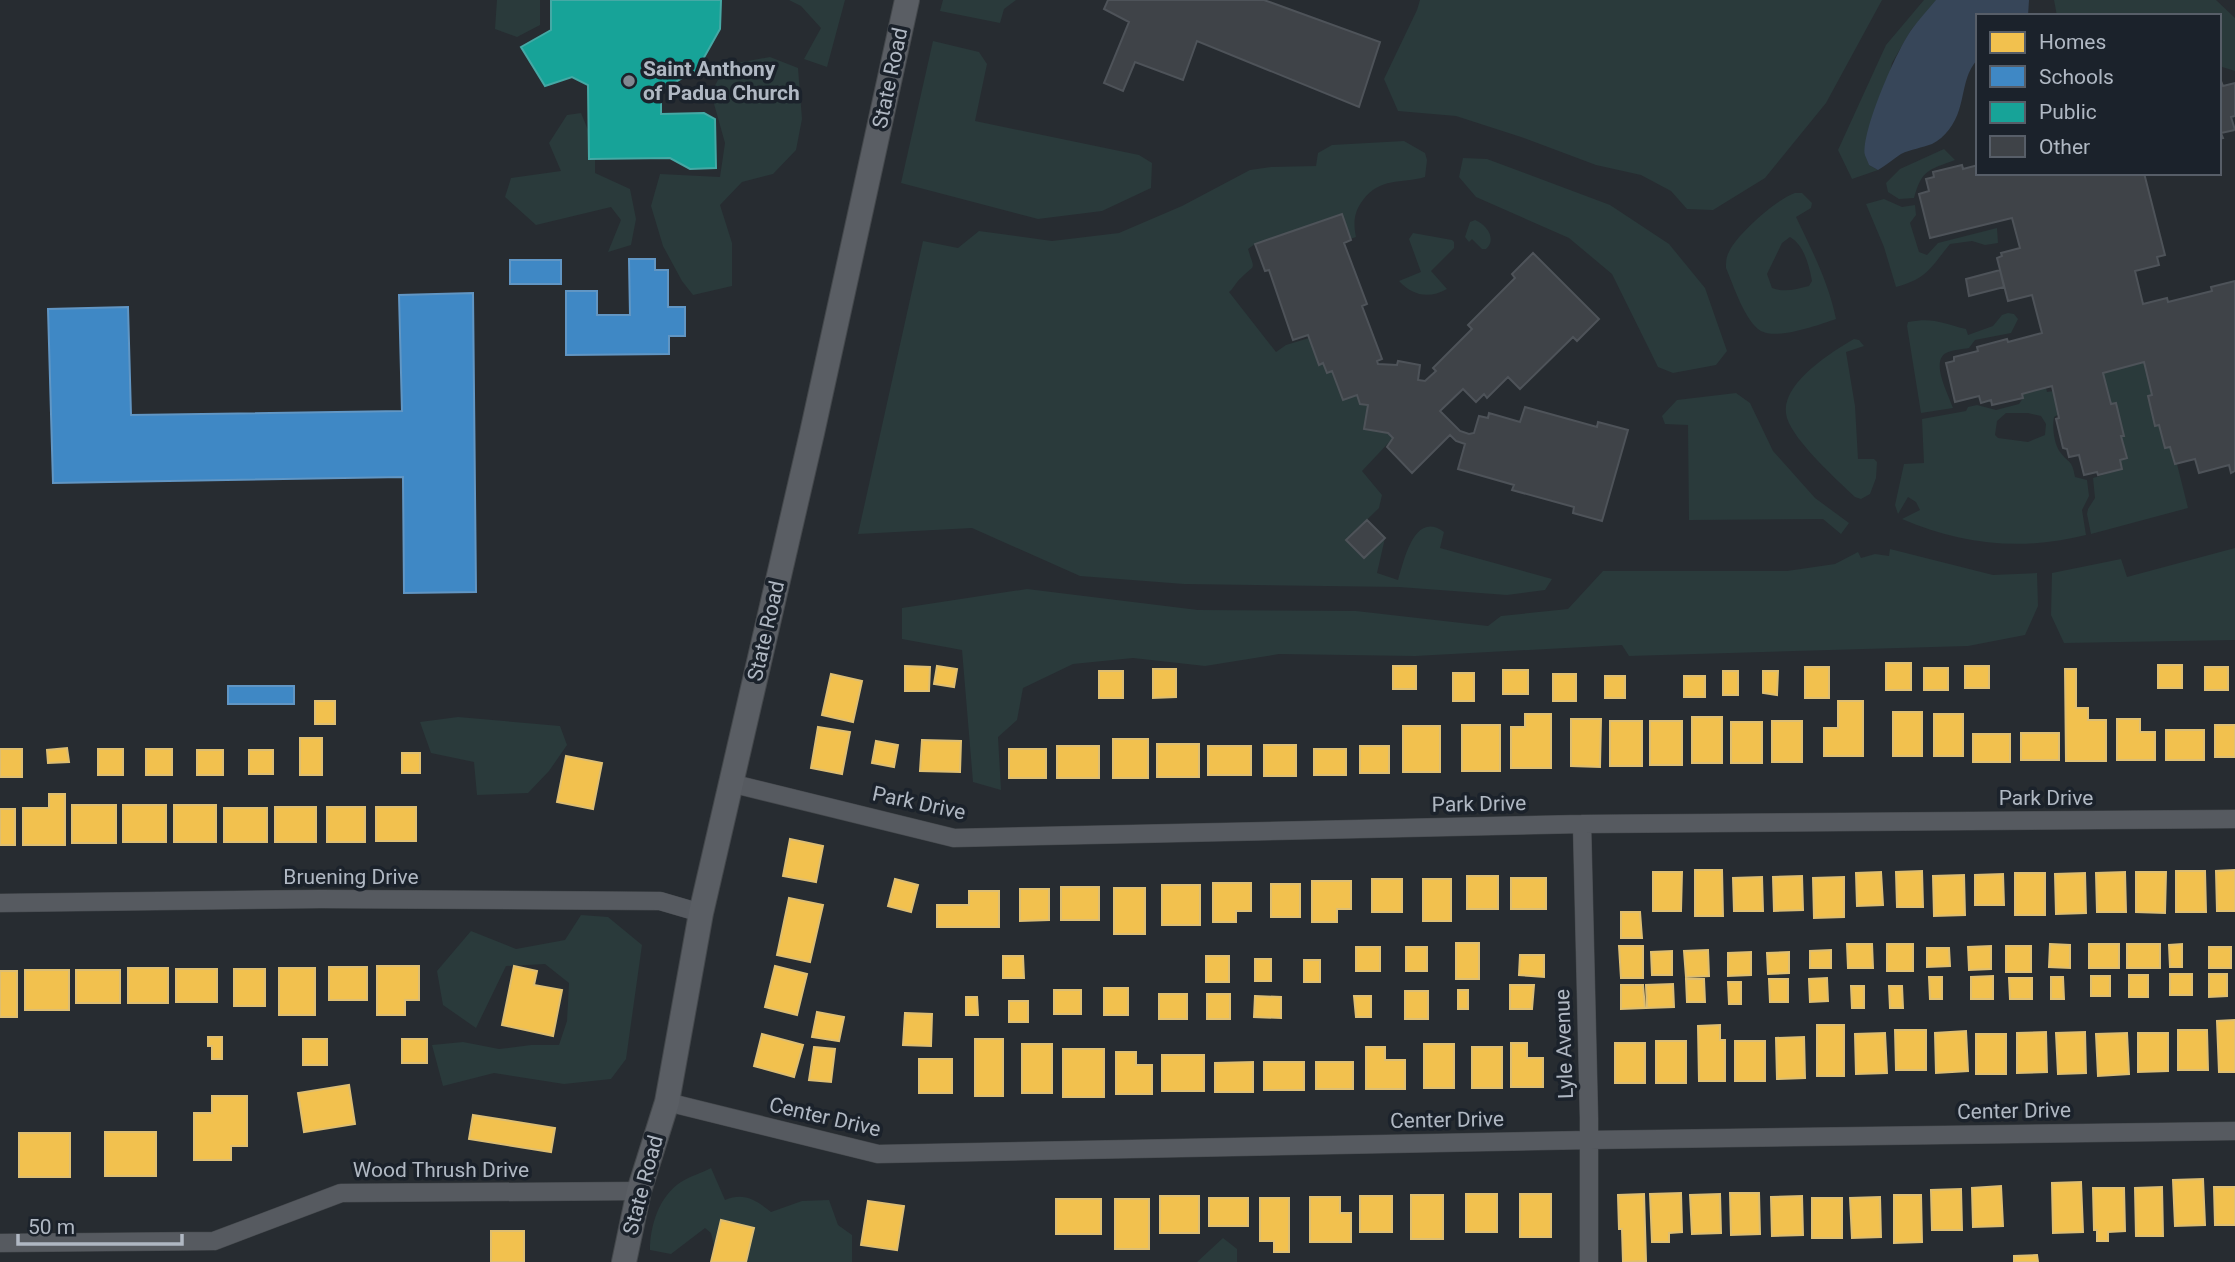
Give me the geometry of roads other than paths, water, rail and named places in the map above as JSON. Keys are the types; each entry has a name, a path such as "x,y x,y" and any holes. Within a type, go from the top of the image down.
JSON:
{"main road":[{"name":"State Road","path":"624,1262 639,1191 667,1101 701,913 812,433 907,0"}],"street":[{"name":"Park Drive","path":"730,783 954,838 1582,824 2235,819"},
{"name":"Lyle Avenue","path":"1582,824 1589,1262"},
{"name":"Bruening Drive","path":"0,903 320,898 660,901 701,913"},
{"name":"Center Drive","path":"667,1101 878,1154 2235,1131"},
{"name":"Wood Thrush Drive","path":"0,1243 214,1241 341,1193 639,1191"}],"water":[{"path":"1936,0 2029,0 2028,14 1976,14 1976,61 1967,77 1959,110 1952,125 1937,141 1901,154 1878,170 1869,165 1865,155 1869,128 1889,72 1915,25"}],"place":[{"name":"Saint Anthony of Padua Church","path":"629,81"}]}
